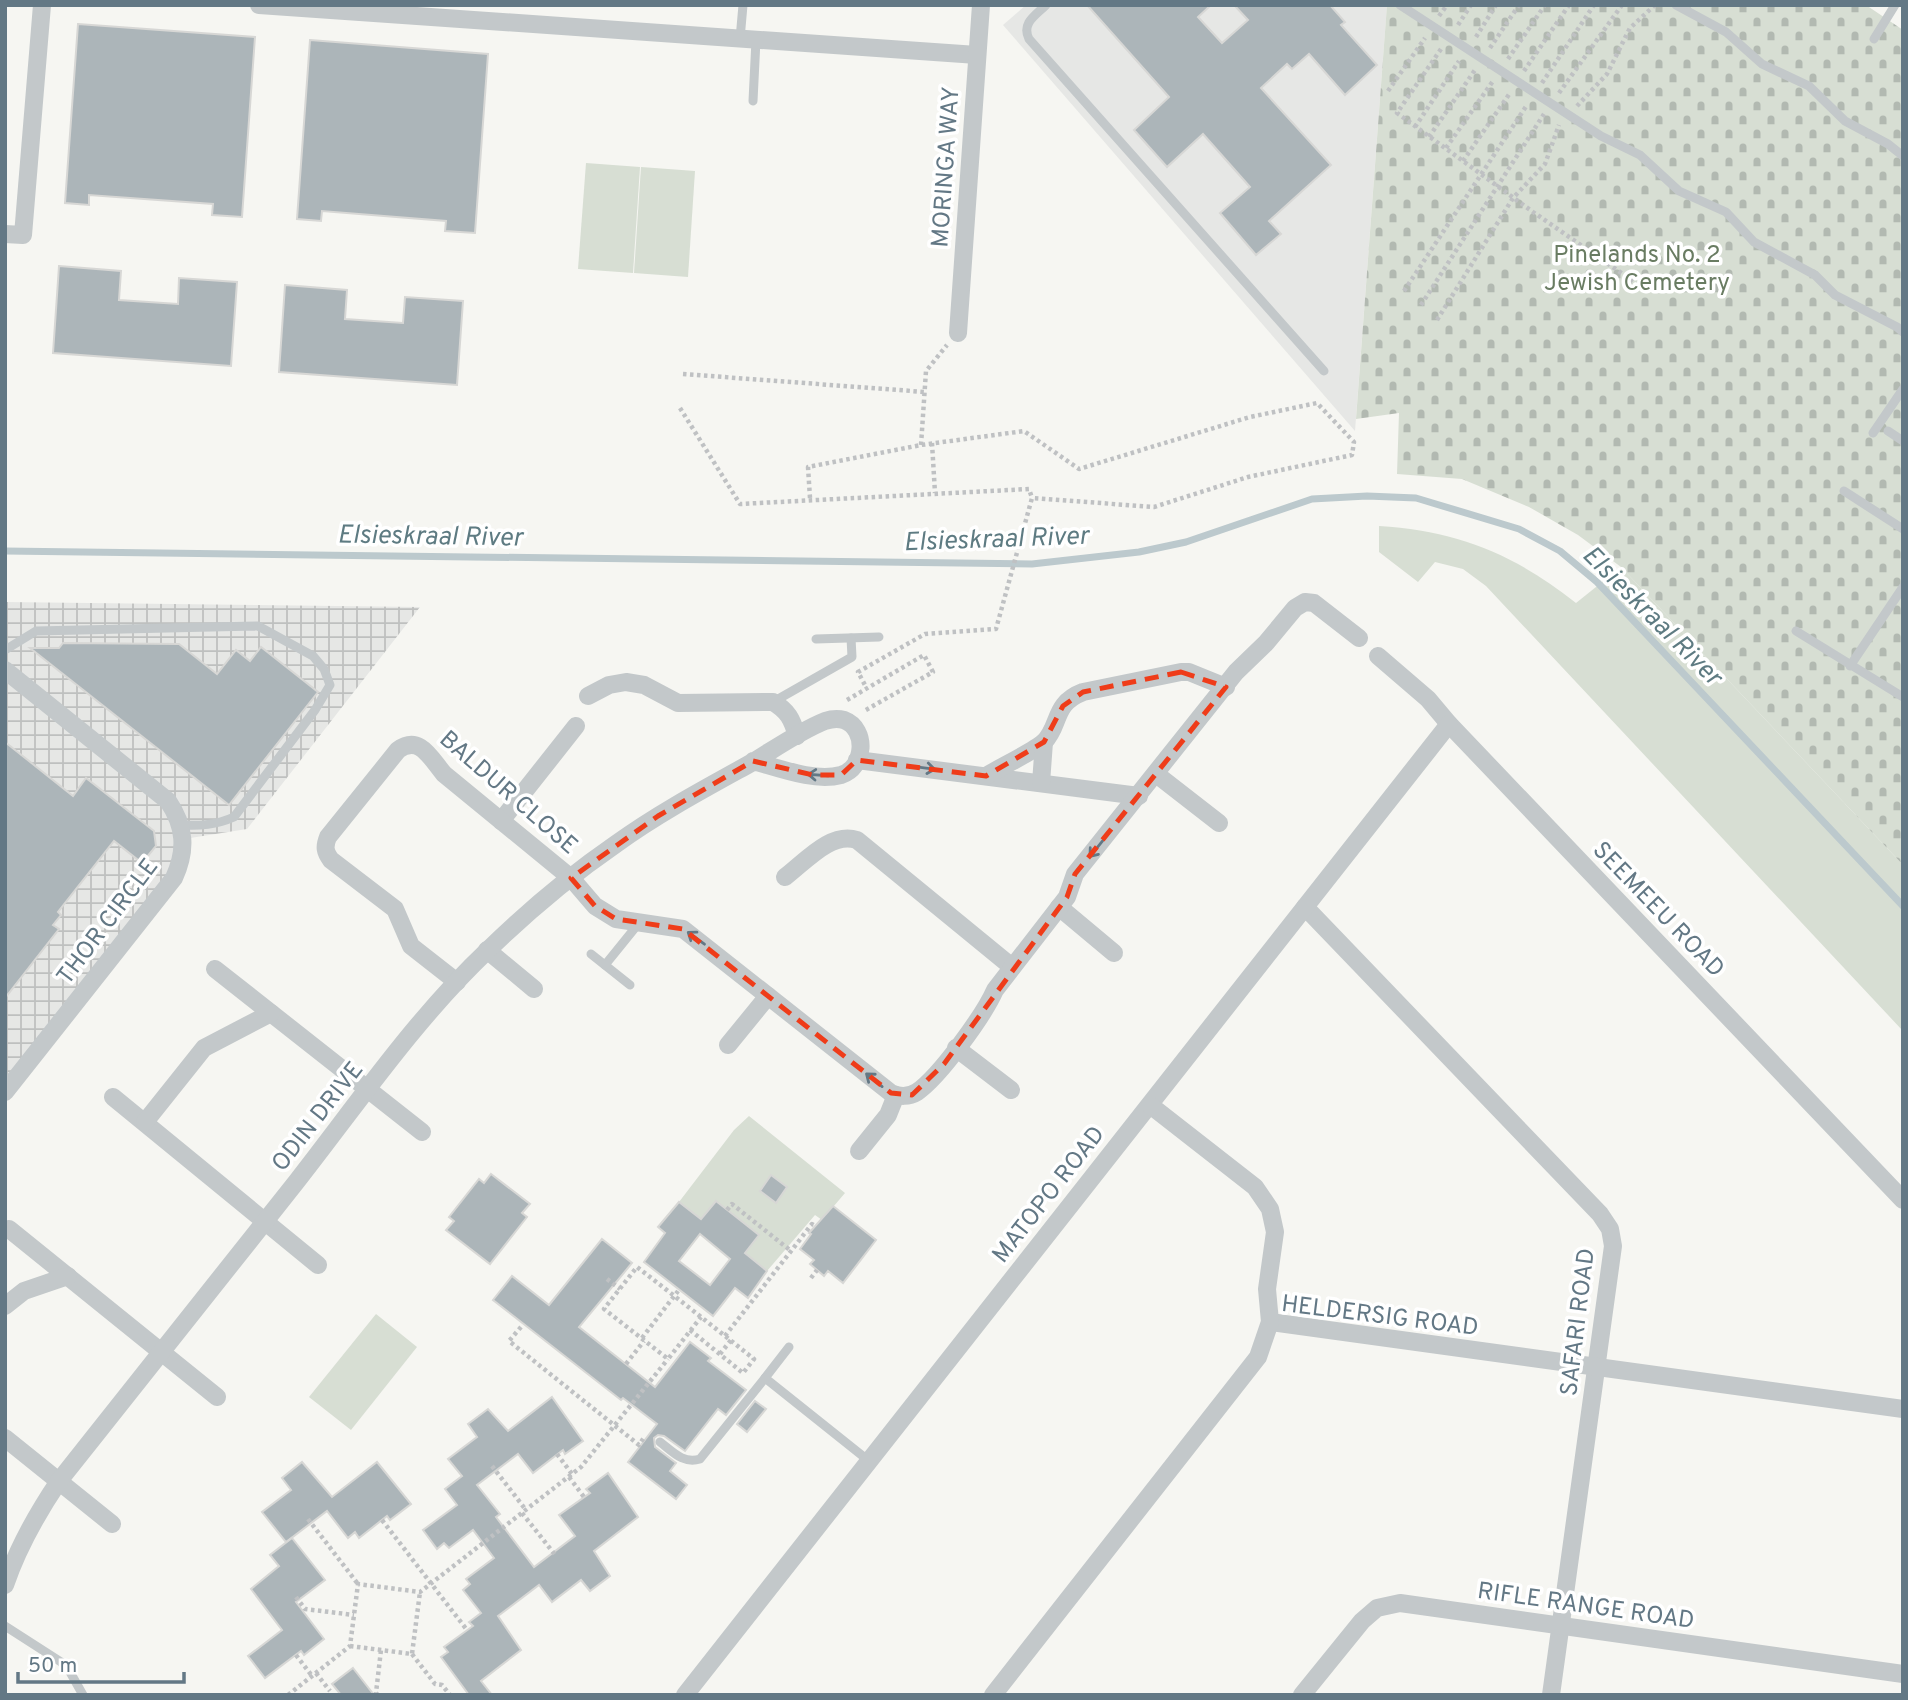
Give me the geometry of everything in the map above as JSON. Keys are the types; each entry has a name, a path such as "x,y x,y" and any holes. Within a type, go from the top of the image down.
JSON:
{"street":[{"path":"14,234 43,5"},
{"name":"MORINGA WAY","path":"958,332 981,5"},
{"path":"269,6 977,55"},
{"path":"859,1151 888,1115 897,1095 918,1092 956,1048 987,1007 995,989 1067,897 1076,874 1236,672 1266,643 1295,608 1305,602 1318,605 1359,638"},
{"name":"SEEMEEU ROAD","path":"1378,656 1428,699 1903,1200"},
{"path":"5,670 157,791 167,801 181,825"},
{"path":"1041,783 1044,742 1063,705 1076,695 1181,672 1189,672 1226,687"},
{"path":"588,696 609,685 626,682 644,685 678,703 773,702 788,713 797,736"},
{"name":"ODIN DRIVE","path":"5,1585 13,1560 33,1520 59,1481 368,1091 457,982 487,950 614,845 658,816 828,720 850,723 859,734 860,750 857,760"},
{"name":"MATOPO ROAD","path":"685,1695 1449,724"},
{"path":"501,821 576,726"},
{"path":"986,776 1044,742"},
{"name":"BALDUR CLOSE","path":"457,982 411,946 395,909 326,854 328,837 398,750 405,745 421,746 444,774 571,878 595,906 616,919 683,929 897,1095"},
{"path":"753,761 785,770 828,776 849,771 857,760 1139,796"},
{"path":"1156,774 1219,823"},
{"name":"THOR CIRCLE","path":"5,1092 174,878 183,853 181,825"},
{"path":"785,877 836,839 857,839 1012,967"},
{"path":"1059,907 1114,953"},
{"name":"SAFARI ROAD","path":"1305,907 1611,1229 1613,1246 1551,1695"},
{"path":"487,950 534,989"},
{"path":"215,969 422,1132"},
{"path":"729,1045 768,996"},
{"path":"145,1122 204,1048 271,1013"},
{"path":"956,1048 1011,1090"},
{"path":"113,1097 318,1265"},
{"path":"1150,1105 1255,1187 1270,1209 1275,1232 1268,1289 1270,1322"},
{"path":"9,1229 217,1396"},
{"path":"5,1306 24,1291 68,1276"},
{"name":"HELDERSIG ROAD","path":"993,1695 1258,1357 1270,1322 1903,1409"},
{"path":"5,1438 112,1524"},
{"name":"RIFLE RANGE ROAD","path":"1302,1695 1352,1632 1377,1608 1401,1603 1903,1674"}],"lane":[{"path":"743,5 752,101"},
{"path":"1046,5 1027,24 1029,38 1324,371"},
{"path":"1400,5 1601,136 1640,155 1679,191 1726,212 1754,242 1815,275 1835,295 1903,332"},
{"path":"1676,5 1726,32 1762,64 1809,86 1845,121 1888,144 1903,156"},
{"path":"1874,39 1895,5"},
{"path":"1872,433 1903,389"},
{"path":"1888,431 1903,441"},
{"path":"1844,491 1903,529"},
{"path":"1850,666 1903,587"},
{"path":"5,650 36,631 258,626 313,656 324,669 330,685 315,710 234,817 220,823 181,825"},
{"path":"1796,631 1903,697"},
{"path":"816,639 879,637"},
{"path":"773,702 852,657 851,638"},
{"path":"605,965 639,923"},
{"path":"591,954 630,985"},
{"path":"660,1442 680,1458 693,1461 700,1459 789,1347"},
{"path":"765,1378 869,1461"},
{"path":"5,1626 61,1662 70,1672 82,1695"}],"path":[{"path":"1388,91 1447,5"},
{"path":"1471,5 1397,113 1646,290"},
{"path":"1415,127 1496,5"},
{"path":"1405,291 1594,5"},
{"path":"1422,305 1551,104 1622,5"},
{"path":"1437,320 1513,198 1545,164 1557,127 1607,74 1630,28 1655,5"},
{"path":"921,445 926,371 958,332"},
{"path":"683,374 925,392"},
{"path":"810,498 808,467 932,443 1024,431 1079,469 1250,417 1317,403 1354,442 1352,455 1248,477 1154,507 1032,500"},
{"path":"680,408 740,503 1028,489 1032,500 996,629 925,634 858,672 868,690 851,698"},
{"path":"932,443 935,493"},
{"path":"862,712 933,672 924,655 866,687"},
{"path":"727,1210 732,1204 791,1251"},
{"path":"748,1226 752,1220"},
{"path":"725,1336 812,1224 815,1226"},
{"path":"668,1359 604,1309 638,1267 676,1294 754,1359 751,1367 743,1373 690,1331"},
{"path":"811,1278 817,1270"},
{"path":"607,1279 620,1289"},
{"path":"626,1364 676,1294"},
{"path":"412,1654 421,1592 581,1468 701,1317"},
{"path":"521,1327 509,1341 639,1445 648,1433 660,1442"},
{"path":"720,1354 731,1340"},
{"path":"557,1454 584,1497"},
{"path":"492,1466 555,1556"},
{"path":"288,1695 350,1646 358,1584 308,1519"},
{"path":"382,1520 467,1630"},
{"path":"358,1584 421,1592"},
{"path":"296,1597 305,1609 354,1615"},
{"path":"350,1646 412,1654 435,1684 442,1685 450,1695"},
{"path":"378,1695 376,1693 381,1650"},
{"path":"296,1655 330,1691"}],"highlighted area":[{"path":"1181,672 1226,687 1075,874 1067,897 944,1064 912,1095 891,1093 683,929 616,919 595,906 571,878 658,816 753,761 813,775 841,775 857,760 986,776 1044,742 1063,706 1083,692"}],"shaded area":[{"path":"1026,5 1387,5 1355,431 1003,25"},
{"path":"5,602 420,607 247,829 184,839 183,853 5,1092"}],"green space":[{"name":"Pinelands No. 2 Jewish Cemetery","path":"1387,5 1866,5 1903,30 1903,865 1621,567 1578,535 1529,507 1462,479 1397,474 1399,413 1356,419"},
{"path":"586,163 640,167 633,273 578,269"},
{"path":"641,167 695,171 688,277 634,273"},
{"path":"1379,526 1434,533 1484,548 1530,571 1576,603 1621,567 1903,865 1903,1031 1486,586 1463,569 1435,562 1418,582 1379,552"},
{"path":"749,1116 845,1193 822,1220 815,1215 767,1271 745,1253 759,1235 716,1201 701,1219 679,1202 734,1130"},
{"path":"376,1314 417,1347 351,1430 309,1397"}],"building":[{"path":"1087,5 1211,5 1198,17 1222,43 1248,20 1234,5 1330,5 1345,22 1341,25 1377,65 1345,95 1309,54 1292,69 1287,64 1261,88 1331,165 1269,221 1281,234 1256,255 1220,213 1250,187 1203,134 1167,167 1134,130 1169,97"},
{"path":"78,24 255,37 242,217 212,215 213,204 89,195 89,205 65,203"},
{"path":"310,40 488,54 475,233 445,231 446,221 322,211 321,221 297,219"},
{"path":"59,266 121,271 119,300 178,304 179,278 237,282 231,366 53,353"},
{"path":"285,285 347,290 345,319 403,323 405,297 463,301 457,385 279,372"},
{"path":"63,643 179,644 217,674 236,650 250,661 261,647 318,692 229,805 30,648 59,648"},
{"path":"5,742 73,796 86,778 154,831 156,846 142,863 114,841 58,912 61,915 53,925 59,929 5,998"},
{"path":"491,1174 530,1204 522,1213 527,1217 490,1264 446,1230 454,1221 449,1217 479,1179 484,1183"},
{"path":"771,1175 787,1187 776,1203 760,1191"},
{"path":"716,1201 759,1235 745,1253 767,1271 748,1298 735,1288 713,1316 644,1262 665,1233 658,1227 679,1202 701,1219","holes":["700,1234 730,1259 710,1285 679,1261"]},
{"path":"833,1206 876,1240 843,1283 828,1271 824,1276 810,1264 814,1260 800,1249 811,1234 809,1233"},
{"path":"602,1239 632,1263 579,1327 655,1387 690,1342 711,1358 708,1361 746,1390 726,1415 718,1409 685,1451 664,1436 658,1435 654,1438 655,1447 676,1463 670,1471 687,1485 676,1499 628,1462 657,1424 623,1398 621,1400 493,1300 512,1276 549,1305"},
{"path":"552,1397 583,1441 565,1454 563,1450 533,1473 518,1454 477,1485 500,1514 496,1517 534,1567 575,1536 559,1515 590,1493 586,1489 608,1473 638,1517 594,1551 610,1576 590,1591 581,1580 552,1602 539,1585 498,1616 521,1650 481,1681 492,1695 469,1695 441,1657 448,1652 444,1647 473,1626 469,1622 481,1613 463,1590 470,1584 466,1579 494,1558 473,1530 449,1548 444,1543 437,1549 423,1530 457,1505 445,1489 462,1476 448,1459 477,1437 468,1424 488,1409 508,1431"},
{"path":"755,1401 766,1409 747,1432 737,1424"},
{"path":"302,1462 332,1497 377,1462 411,1504 390,1520 387,1516 359,1538 355,1532 348,1538 327,1511 286,1542 262,1512 291,1490 282,1478"},
{"path":"292,1538 325,1580 296,1602 324,1639 304,1655 301,1651 265,1678 248,1656 282,1630 251,1589 279,1566 270,1555"},
{"path":"353,1668 374,1695 341,1695 332,1684"}],"waterway":[{"name":"Elsieskraal River","path":"5,551 1032,564 1139,552 1186,542 1312,499 1367,496 1416,498 1519,529 1560,551 1597,582 1903,906"}]}
